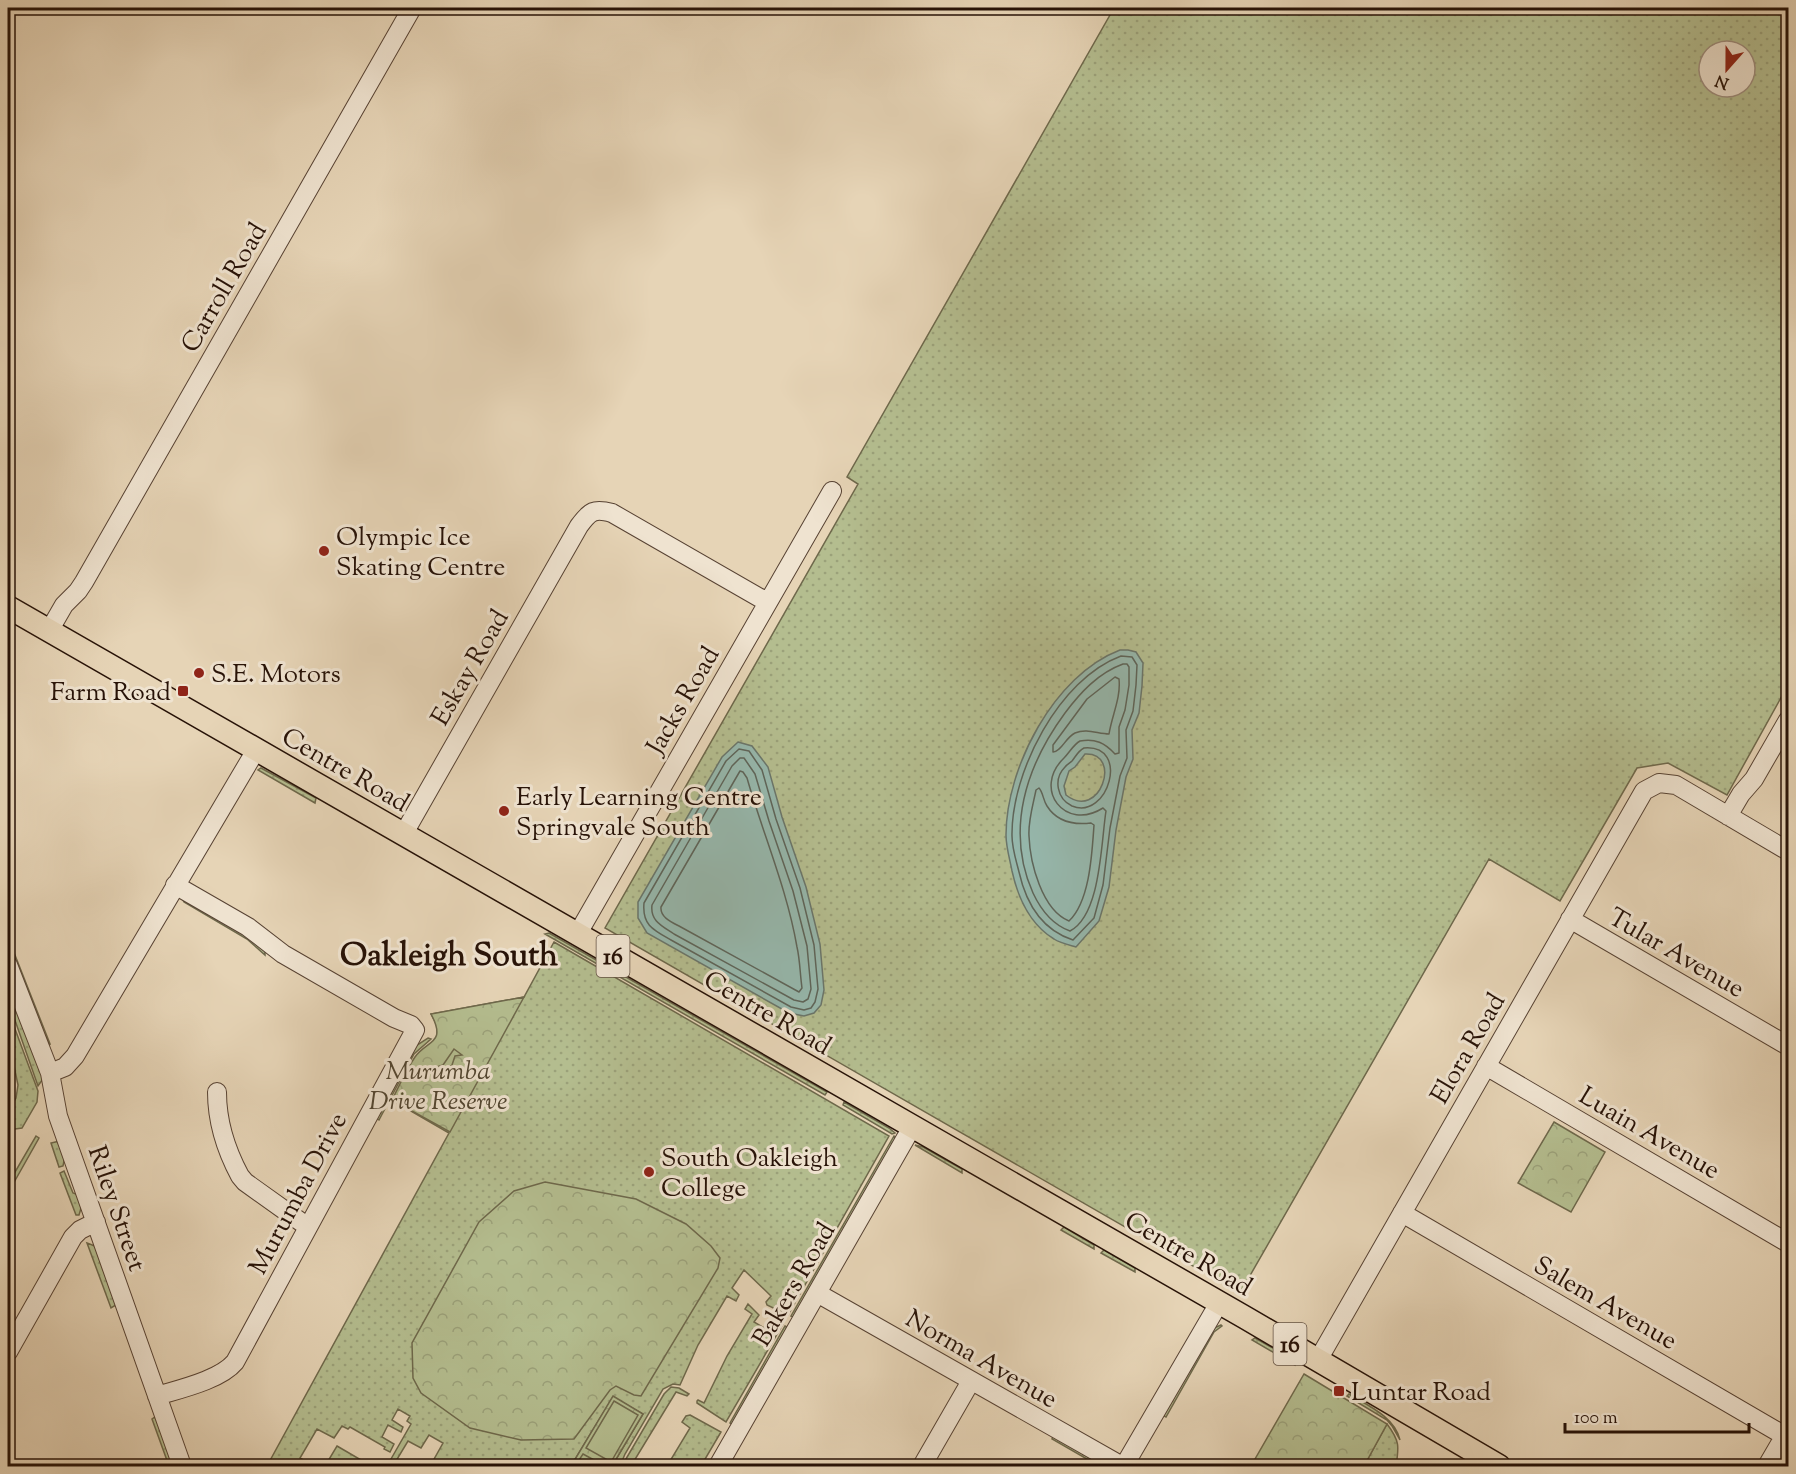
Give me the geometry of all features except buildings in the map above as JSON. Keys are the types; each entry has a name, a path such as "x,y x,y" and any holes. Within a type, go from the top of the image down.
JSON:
{"main road":[{"name":"Centre Road","path":"8,608 1219,1303 1499,1467"}],"street":[{"name":"Carroll Road","path":"54,634 64,605 78,591 412,8"},
{"name":"Jacks Road","path":"577,935 831,490"},
{"name":"Eskay Road","path":"403,835 579,526 592,512 599,510 612,513 767,602"},
{"path":"1788,720 1754,779 1741,794 1732,818 1788,851"},
{"path":"50,1073 65,1066 75,1056 256,750"},
{"name":"Elora Road","path":"1317,1360 1644,791 1659,783 1676,785 1732,818"},
{"name":"Murumba Drive","path":"157,1396 219,1375 230,1367 415,1030 411,1025 394,1018 283,954 248,927 175,885"},
{"name":"Tular Avenue","path":"1570,919 1788,1047"},
{"name":"Riley Street","path":"8,965 50,1073 58,1116 182,1467"},
{"name":"Luain Avenue","path":"1486,1066 1788,1243"},
{"path":"217,1092 217,1112 220,1125 240,1176 308,1227"},
{"name":"Bakers Road","path":"718,1467 912,1127"},
{"name":"Salem Avenue","path":"1402,1213 1787,1433"},
{"path":"8,1352 73,1237 80,1230 96,1222"},
{"name":"Norma Avenue","path":"817,1293 1123,1467"},
{"path":"1123,1467 1219,1303"},
{"path":"922,1467 971,1381"},
{"path":"1767,1467 1787,1433"}],"green space":[{"path":"1114,8 1788,8 1788,685 1727,795 1668,763 1637,768 1560,901 1489,859 1240,1293 605,928 858,484 847,477"},
{"path":"261,768 316,798 315,803 258,770"},
{"path":"183,900 249,936 265,951 265,955 247,939"},
{"path":"549,933 827,1092 825,1095 545,934"},
{"name":"South Oakleigh College","path":"554,942 889,1136 788,1315 767,1305 766,1302 771,1296 744,1270 732,1288 739,1295 736,1301 727,1296 698,1345 680,1385 673,1384 663,1389 620,1466 612,1466 643,1414 613,1397 571,1466 442,1466 433,1461 443,1443 429,1435 421,1448 408,1441 393,1466 387,1466 411,1424 407,1421 410,1416 398,1409 392,1420 403,1427 401,1432 388,1425 382,1437 394,1444 390,1452 350,1427 348,1429 342,1426 334,1438 317,1429 300,1458 311,1466 267,1466 449,1133 392,1100 438,1103 437,1025 431,1014 524,997"},
{"path":"11,945 50,1045 36,1019 8,948"},
{"path":"8,983 43,1079 38,1086 11,1009"},
{"name":"Murumba Drive Reserve","path":"524,997 450,1132 392,1100 415,1057 436,1036 437,1031 431,1014"},
{"path":"8,1010 38,1091 37,1102 22,1128 8,1130 8,1112 16,1098 18,1085 8,1037"},
{"path":"428,1038 431,1039 414,1054 379,1120 376,1118 414,1047"},
{"path":"454,1049 462,1055 455,1056 452,1065 443,1072 434,1072 436,1067 443,1065"},
{"path":"844,1102 895,1133 892,1134 843,1105"},
{"path":"1554,1122 1605,1152 1571,1212 1518,1183"},
{"path":"36,1136 39,1138 8,1193 8,1184"},
{"path":"894,1136 896,1140 794,1317 791,1316"},
{"path":"60,1141 65,1156 63,1166 59,1167 51,1143"},
{"path":"915,1145 923,1147 962,1169 962,1173"},
{"path":"64,1171 73,1193 79,1195 82,1205 79,1215 76,1215 60,1173"},
{"path":"545,1182 636,1199 686,1224 711,1246 720,1258 718,1268 641,1396 616,1386 610,1390 574,1439 521,1440 470,1428 421,1393 413,1378 412,1343 479,1222 514,1191"},
{"path":"1064,1227 1094,1245 1094,1249 1061,1230"},
{"path":"87,1243 95,1246 116,1305 111,1308"},
{"path":"1104,1250 1135,1268 1135,1272 1101,1253"},
{"path":"748,1304 759,1315 754,1322 766,1329 773,1322 783,1324 726,1422 697,1401 704,1403 727,1356 752,1314 745,1309"},
{"path":"1221,1325 1214,1332 1166,1417 1162,1415 1214,1328"},
{"path":"785,1326 789,1328 733,1425 730,1423"},
{"path":"1255,1338 1296,1361 1295,1365 1252,1340"},
{"path":"1304,1374 1387,1424 1364,1466 1251,1466"},
{"path":"671,1387 679,1388 689,1394 687,1396 676,1392 631,1466 625,1466 623,1464 664,1394"},
{"path":"1349,1394 1386,1418 1400,1440 1387,1420 1347,1396"},
{"path":"613,1396 643,1414 612,1466 571,1466"},
{"path":"614,1401 638,1415 611,1462 586,1448"},
{"path":"690,1415 721,1432 701,1466 667,1466 690,1428 682,1422 686,1416"},
{"path":"155,1417 175,1466 169,1466 152,1419"},
{"path":"1387,1424 1398,1444 1396,1466 1364,1466"},
{"path":"1053,1436 1107,1466 1099,1466 1052,1439"},
{"path":"337,1446 368,1464 367,1466 325,1466"},
{"path":"583,1454 605,1466 575,1466"}],"water":[{"path":"1120,650 1136,652 1143,663 1142,686 1139,713 1132,730 1133,759 1126,777 1116,830 1109,887 1099,921 1076,947 1059,942 1046,933 1027,910 1015,881 1006,835 1008,809 1015,781 1038,727 1074,680 1096,662","holes":["1085,754 1096,756 1103,763 1105,773 1103,784 1097,793 1089,800 1078,801 1066,795 1064,786 1069,771"]},
{"path":"738,742 752,746 768,767 806,887 820,944 824,990 821,1005 814,1013 804,1016 789,1013 647,933 638,918 638,902 722,757"}],"place":[{"name":"Olympic Ice Skating Centre","path":"324,551"},
{"name":"S.E. Motors","path":"199,673"},
{"name":"Farm Road","path":"183,691"},
{"name":"Early Learning Centre Springvale South","path":"504,811"},
{"name":"South Oakleigh College","path":"649,1172"},
{"name":"Luntar Road","path":"1339,1391"}],"district":[{"name":"Oakleigh South","path":"449,954"}]}
